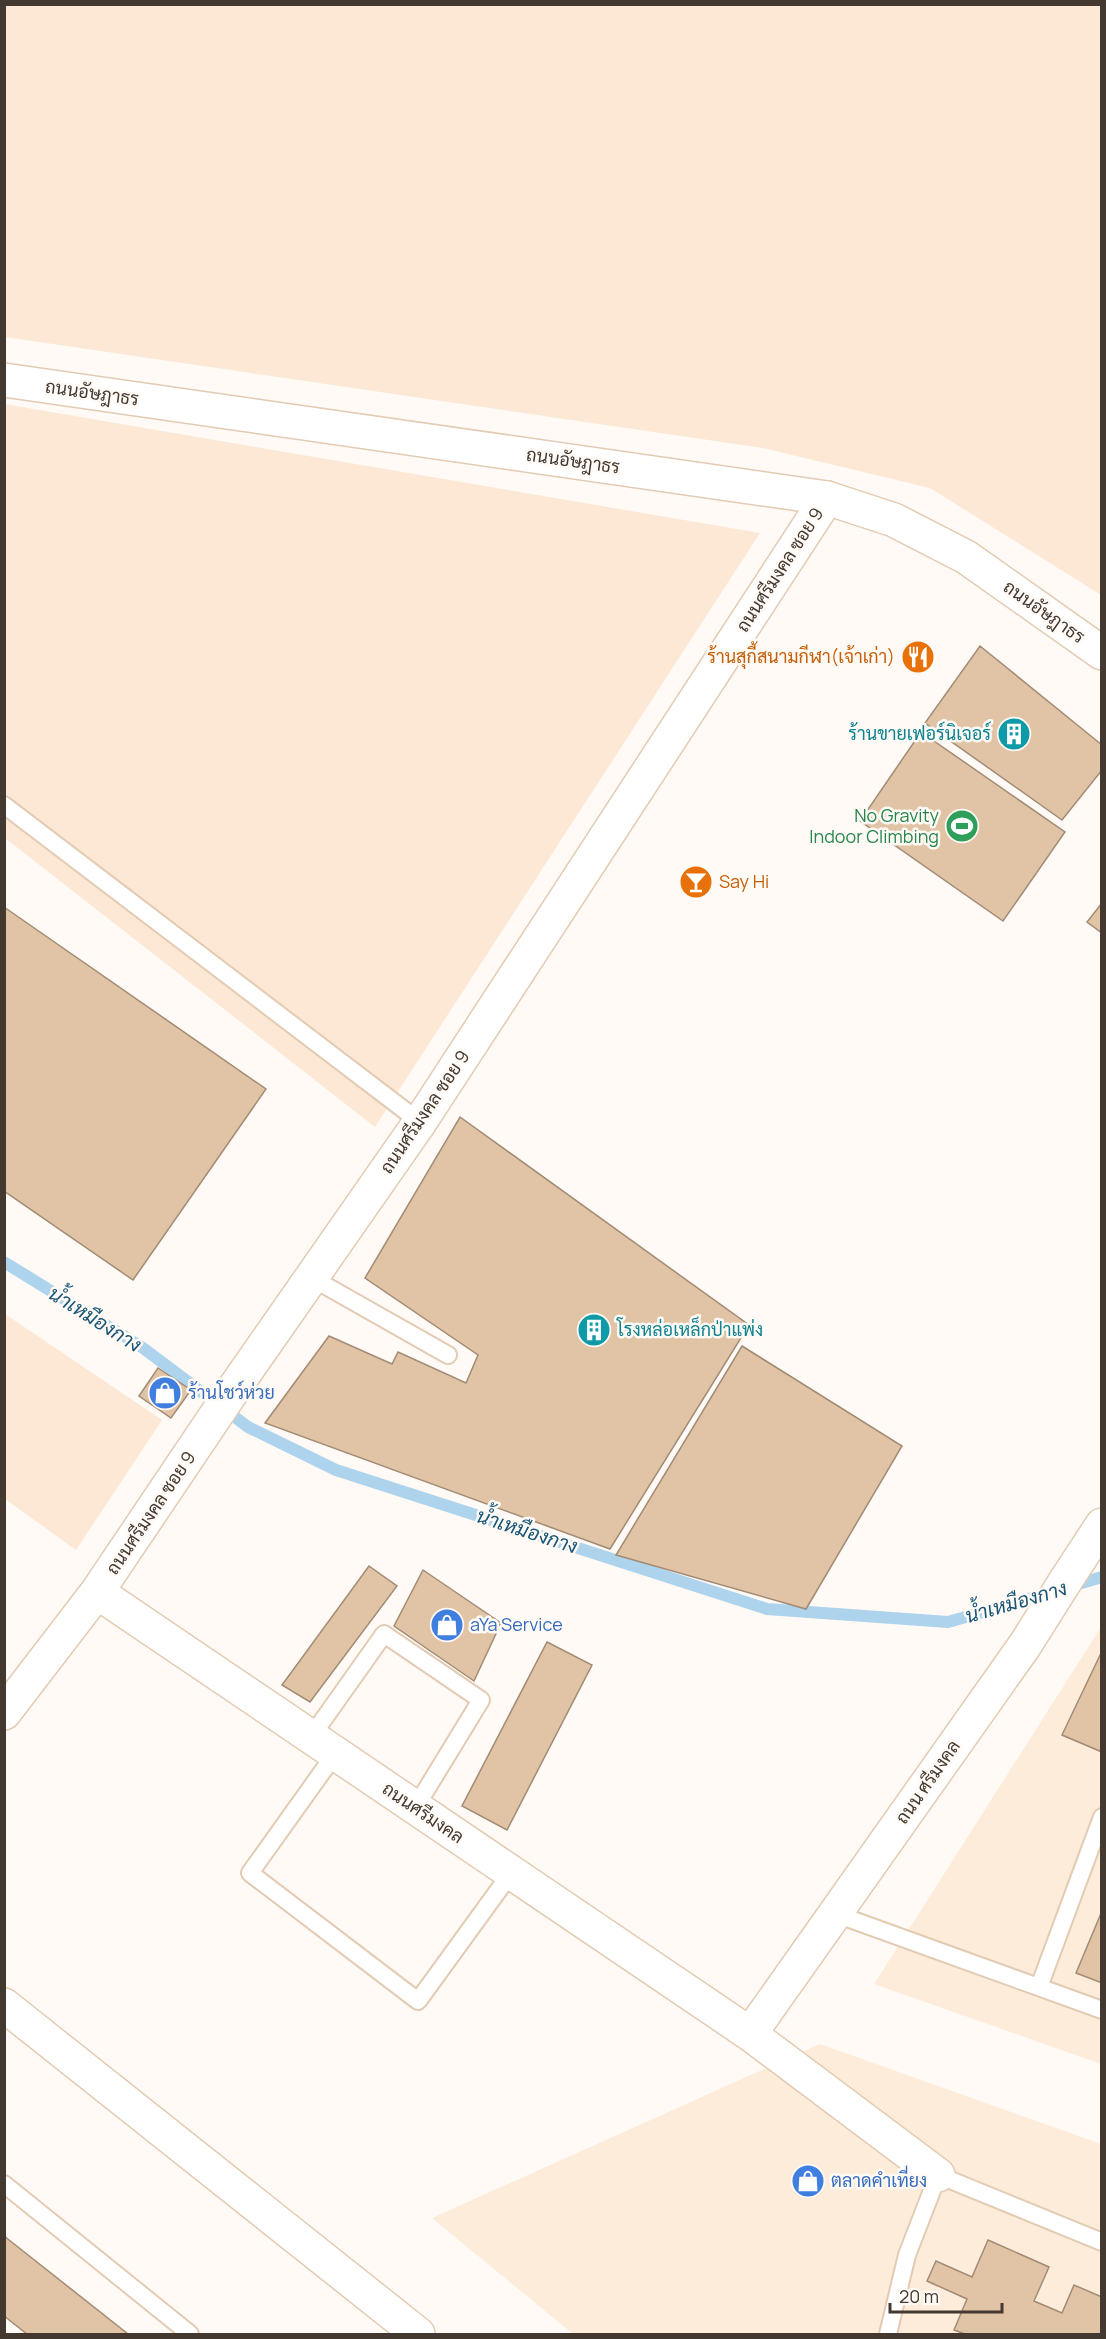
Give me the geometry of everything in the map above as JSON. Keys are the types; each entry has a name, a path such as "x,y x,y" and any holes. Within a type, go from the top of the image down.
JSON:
{"street":[{"name":"ถนนอัษฎาธร","path":"4,380 827,498 894,520 966,557 1101,652"},
{"name":"ถนนศรีมงคล ซอย 9","path":"4,1713 97,1592 420,1122 827,498"},
{"name":"ถนน ศรีมงคล","path":"750,2034 1025,1645 1101,1525"},
{"name":"ถนนศรีมงคล","path":"97,1592 750,2034 938,2175"},
{"path":"4,2006 418,2334"}],"lane":[{"path":"4,805 420,1122"},
{"path":"312,1278 448,1355"},
{"path":"415,1808 481,1700 384,1634 250,1873 417,2001 511,1873"},
{"path":"1039,1987 1101,1816"},
{"path":"836,1914 1101,2010"},
{"path":"888,2334 907,2255 938,2175 1101,2242"},
{"path":"4,2184 190,2334"}],"shaded area":[{"path":"5,4 1101,5 1101,595 930,488 763,448 5,337"},
{"path":"4,404 760,533 375,1127 5,838"},
{"path":"5,1314 162,1420 76,1550 5,1499"},
{"path":"1101,1627 1101,2064 874,1984"},
{"name":"ตลาดคำเที่ยง","path":"820,2044 1101,2144 1101,2334 573,2334 432,2218"}],"building":[{"name":"ร้านขายเฟอร์นิเจอร์","path":"980,646 1102,745 1102,770 1062,820 925,723"},
{"name":"No Gravity Indoor Climbing","path":"921,732 1065,832 1003,921 860,821"},
{"path":"1102,903 1102,933 1087,922"},
{"path":"4,907 266,1089 133,1280 4,1191"},
{"name":"โรงหล่อเหล็กป่าแพ่ง","path":"460,1117 749,1325 610,1549 265,1423 329,1336 392,1364 398,1352 466,1383 478,1355 365,1278"},
{"path":"742,1346 902,1446 806,1609 616,1555"},
{"name":"ร้านโชว์ห่วย","path":"158,1368 191,1390 171,1418 139,1396"},
{"path":"369,1566 397,1586 310,1702 282,1685"},
{"name":"aYa Service","path":"423,1570 501,1623 474,1681 394,1626"},
{"path":"547,1642 592,1665 507,1830 462,1806"},
{"path":"1102,1651 1102,1752 1062,1735"},
{"path":"1102,1911 1102,1983 1076,1973"},
{"path":"4,2236 128,2334 27,2334 4,2316"},
{"path":"988,2240 1049,2267 1034,2301 1062,2313 1074,2285 1102,2297 1102,2334 965,2334 954,2330 967,2299 927,2281 936,2261 972,2277"}],"waterway":[{"name":"น้ำเหมืองกาง","path":"4,1262 143,1348 248,1427 336,1470 767,1609 948,1622 1049,1593"},
{"name":"น้ำเหมืองกาง","path":"1068,1587 1102,1577"}],"place":[{"name":"ร้านสุกี้สนามกีฬา(เจ้าเก่า)","path":"918,657"},
{"name":"ร้านขายเฟอร์นิเจอร์","path":"1014,734"},
{"name":"No Gravity Indoor Climbing","path":"962,826"},
{"name":"Say Hi","path":"696,882"},
{"name":"โรงหล่อเหล็กป่าแพ่ง","path":"594,1330"},
{"name":"ร้านโชว์ห่วย","path":"165,1393"},
{"name":"aYa Service","path":"447,1625"},
{"name":"ตลาดคำเที่ยง","path":"808,2181"}]}
